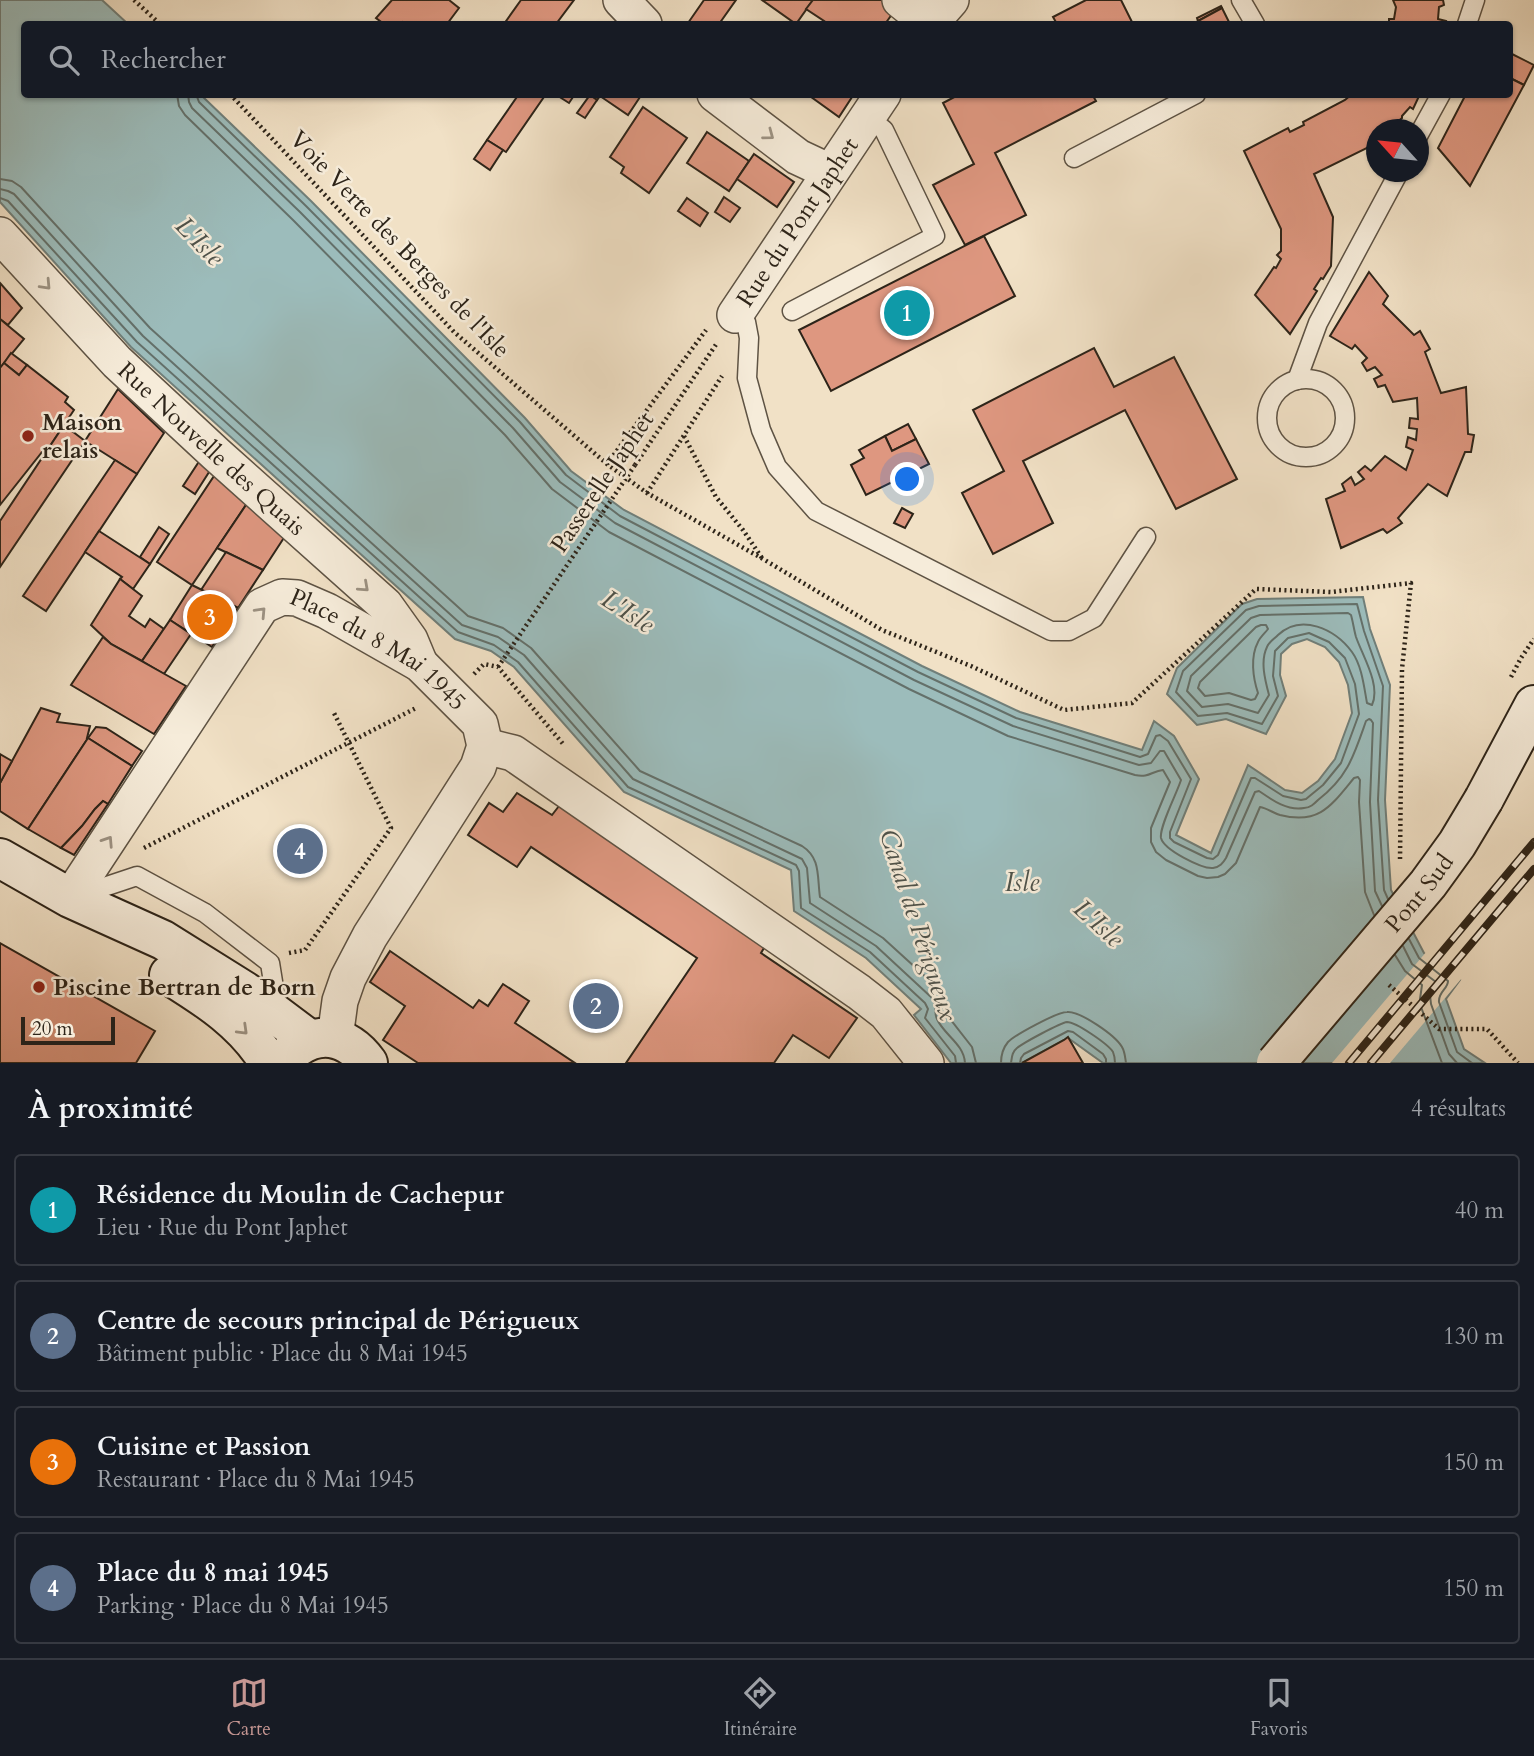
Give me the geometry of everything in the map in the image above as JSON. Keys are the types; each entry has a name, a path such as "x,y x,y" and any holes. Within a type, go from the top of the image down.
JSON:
{"main road":[{"name":"Pont Sud","path":"1276,1063 1428,884 1457,844 1484,799 1521,693"},
{"path":"0,858 71,898 163,940 279,1016 309,1047 348,1043 359,1051 368,1063"},
{"path":"71,898 91,921 227,1014 252,1037 269,1063"}],"street":[{"path":"621,0 641,21"},
{"path":"900,0 926,21"},
{"path":"933,21 951,0"},
{"path":"720,98 798,157 830,172"},
{"name":"Rue du Pont Japhet","path":"742,327 830,172 875,106"},
{"name":"Rue Nouvelle des Quais","path":"0,235 117,362 385,605 410,640 420,664"},
{"name":"Place du 8 Mai 1945","path":"71,898 262,607 282,597 297,598 327,611 420,664 480,724 485,746"},
{"path":"309,1047 340,1001 348,978 370,936 478,766 485,746 513,753 859,992 886,1013 926,1063"}],"lane":[{"path":"1241,0 1253,21"},
{"path":"1468,21 1475,0"},
{"path":"1074,158 1188,98"},
{"path":"1428,119 1439,98"},
{"path":"792,311 935,236 875,106"},
{"path":"1297,380 1323,382 1334,390 1345,412 1345,425 1340,438 1321,454 1308,457 1284,451 1269,430 1267,417 1270,404 1286,385 1297,380 1318,323 1394,182"},
{"path":"742,327 747,378 761,430 778,467 816,511 1051,631 1069,631 1094,618 1146,537"}],"path":[{"path":"134,0 157,21"},
{"name":"Voie Verte des Berges de l'Isle","path":"234,98 454,332 607,464 647,494 684,436"},
{"path":"607,464 716,315 742,327 712,389 684,436 716,497 763,559"},
{"name":"Passerelle Japhet","path":"498,667 635,465 742,327"},
{"path":"1408,857 1400,868 1402,669 1411,583"},
{"path":"1521,693 1521,658 1534,639"},
{"path":"484,664 498,667 570,752"},
{"path":"134,853 414,708 452,696"},
{"path":"285,954 305,950 391,828 334,713"},
{"path":"1380,977 1439,1029 1487,1029 1518,1063"}],"water":[{"name":"Isle","path":"0,0 102,0 125,21 21,21 21,98 204,98 311,201 525,418 571,471 624,510 922,666 1020,712 1142,750 1154,721 1174,736 1199,779 1176,835 1211,853 1248,765 1285,790 1302,793 1318,781 1335,759 1352,713 1348,685 1339,662 1325,647 1307,639 1292,644 1281,654 1280,675 1286,696 1266,734 1226,719 1197,725 1167,694 1177,668 1242,604 1257,599 1363,597 1370,629 1390,685 1385,800 1391,890 1424,953 1460,980 1446,999 1464,1049 1485,1063 1103,1063 1068,1038 1022,1063 951,1063 914,1015 921,1009 866,958 794,911 791,870 624,792 514,667 491,651 455,639 131,347 0,202"}],"pier":[{"path":"1427,951 1462,978 1390,1063 1332,1063"}],"building":[{"path":"392,0 449,0 459,8 449,21 380,21 376,18"},
{"path":"521,0 574,0 558,21 506,21"},
{"path":"704,0 736,0 721,21 689,21"},
{"path":"762,0 813,0 798,21 792,21"},
{"path":"813,0 882,0 895,10 887,21 824,21 806,9"},
{"path":"1086,0 1121,0 1132,21 1055,21 1053,17"},
{"path":"1393,0 1443,0 1444,5 1439,7 1438,19 1446,21 1389,21 1394,19 1396,7"},
{"path":"1221,6 1222,8 1198,21 1197,18"},
{"path":"1222,8 1228,21 1198,21"},
{"path":"1513,54 1534,65 1524,85 1513,80"},
{"path":"1513,80 1524,85 1470,186 1438,148 1464,98 1513,98"},
{"path":"516,98 543,98 506,152 487,140"},
{"path":"588,98 597,100 585,118 577,113"},
{"path":"603,98 639,98 628,115"},
{"path":"813,98 851,98 839,117"},
{"path":"952,98 1094,98 1096,101 995,153 1026,215 965,245 933,185 974,164 943,103"},
{"path":"1347,98 1418,98 1413,109 1410,107 1401,119 1366,119 1366,148 1314,174 1333,217 1331,266 1314,289 1317,291 1290,334 1255,295 1281,259 1277,255 1281,251 1281,229 1244,151 1288,128 1290,132 1304,125 1303,122"},
{"path":"643,107 687,138 649,193 621,173 624,167 610,157"},
{"path":"707,132 749,161 729,191 687,163"},
{"path":"487,140 503,150 490,170 474,159"},
{"path":"754,154 794,182 777,207 737,179"},
{"path":"724,197 740,208 730,222 715,212"},
{"path":"687,198 708,213 700,226 678,211"},
{"path":"984,236 1015,296 831,391 799,330"},
{"path":"1369,272 1388,296 1383,304 1414,335 1420,331 1430,349 1425,352 1441,393 1466,387 1468,434 1474,435 1471,452 1465,452 1447,496 1428,484 1398,518 1402,523 1387,533 1383,529 1341,548 1326,499 1345,491 1342,484 1351,477 1355,485 1364,479 1358,472 1365,466 1371,471 1385,456 1406,470 1413,450 1406,447 1408,437 1416,440 1417,429 1409,428 1410,418 1418,419 1417,398 1393,402 1385,385 1378,387 1374,379 1382,375 1375,367 1367,371 1362,363 1367,358 1355,345 1352,349 1330,336"},
{"path":"0,283 22,308 8,325 0,319"},
{"path":"0,319 24,339 0,368"},
{"path":"1094,348 1114,387 1174,357 1237,479 1176,509 1125,410 1023,461 1053,523 993,554 962,493 1004,471 973,410"},
{"path":"11,353 27,365 19,375 4,363"},
{"name":"Maison relais","path":"4,363 19,375 27,365 68,397 65,402 74,410 48,449 46,447 0,505 0,368"},
{"path":"118,389 164,433 137,474 85,441"},
{"path":"908,424 916,439 892,451 885,436"},
{"path":"64,425 85,441 0,567 0,521"},
{"path":"885,436 892,451 916,439 929,464 866,495 851,465 864,458 859,450"},
{"path":"115,460 137,474 46,611 23,596"},
{"path":"200,460 211,469 195,494 183,486"},
{"path":"216,473 250,499 192,585 157,562"},
{"path":"250,499 289,530 263,570 217,548"},
{"path":"902,508 913,514 905,528 894,523"},
{"path":"159,527 169,534 150,564 140,557"},
{"path":"99,531 150,564 133,589 120,579 122,577 85,552"},
{"path":"226,552 263,570 238,608 201,590"},
{"path":"120,579 142,596 129,616 145,627 150,619 164,629 142,661 111,644 91,625"},
{"path":"192,585 238,608 212,647 170,620"},
{"path":"170,620 191,634 164,674 142,661"},
{"path":"103,637 186,686 154,734 71,685"},
{"path":"41,708 60,714 57,722 90,726 88,738 28,829 0,811 0,783"},
{"path":"96,727 106,728 142,751 132,766 88,738"},
{"path":"88,738 132,766 108,804 103,801 61,848 28,829"},
{"path":"0,754 12,761 0,783"},
{"path":"517,793 552,815 559,806 767,943 761,953 857,1018 829,1058 793,1035 774,1063 626,1063 697,958 531,847 517,867 468,835 489,803 503,812"},
{"path":"103,801 108,804 74,855 61,848 82,826"},
{"name":"Piscine Bertran de Born","path":"0,943 155,1031 136,1063 0,1063"},
{"path":"390,951 473,1008 479,1000 488,1006 503,984 529,1001 515,1023 575,1063 418,1063 383,1040 405,1006 370,982"},
{"path":"1068,1037 1083,1063 1022,1063 1064,1040"}],"railway":[{"path":"1349,1063 1534,842"},
{"path":"1371,1063 1534,869"}],"place":[{"name":"Résidence du Moulin de Cachepur","path":"907,313"},
{"name":"Maison relais","path":"28,436"},
{"name":"Cuisine et Passion","path":"210,617"},
{"name":"Place du 8 mai 1945","path":"300,851"},
{"name":"Piscine Bertran de Born","path":"39,987"},
{"name":"Centre de secours principal de Périgueux","path":"596,1006"}],"water label":[{"name":"L'Isle","path":"200,241"},
{"name":"L'Isle","path":"628,611"},
{"name":"L'Isle","path":"1099,923"},
{"name":"Canal de Périgueux","path":"919,925"}]}
